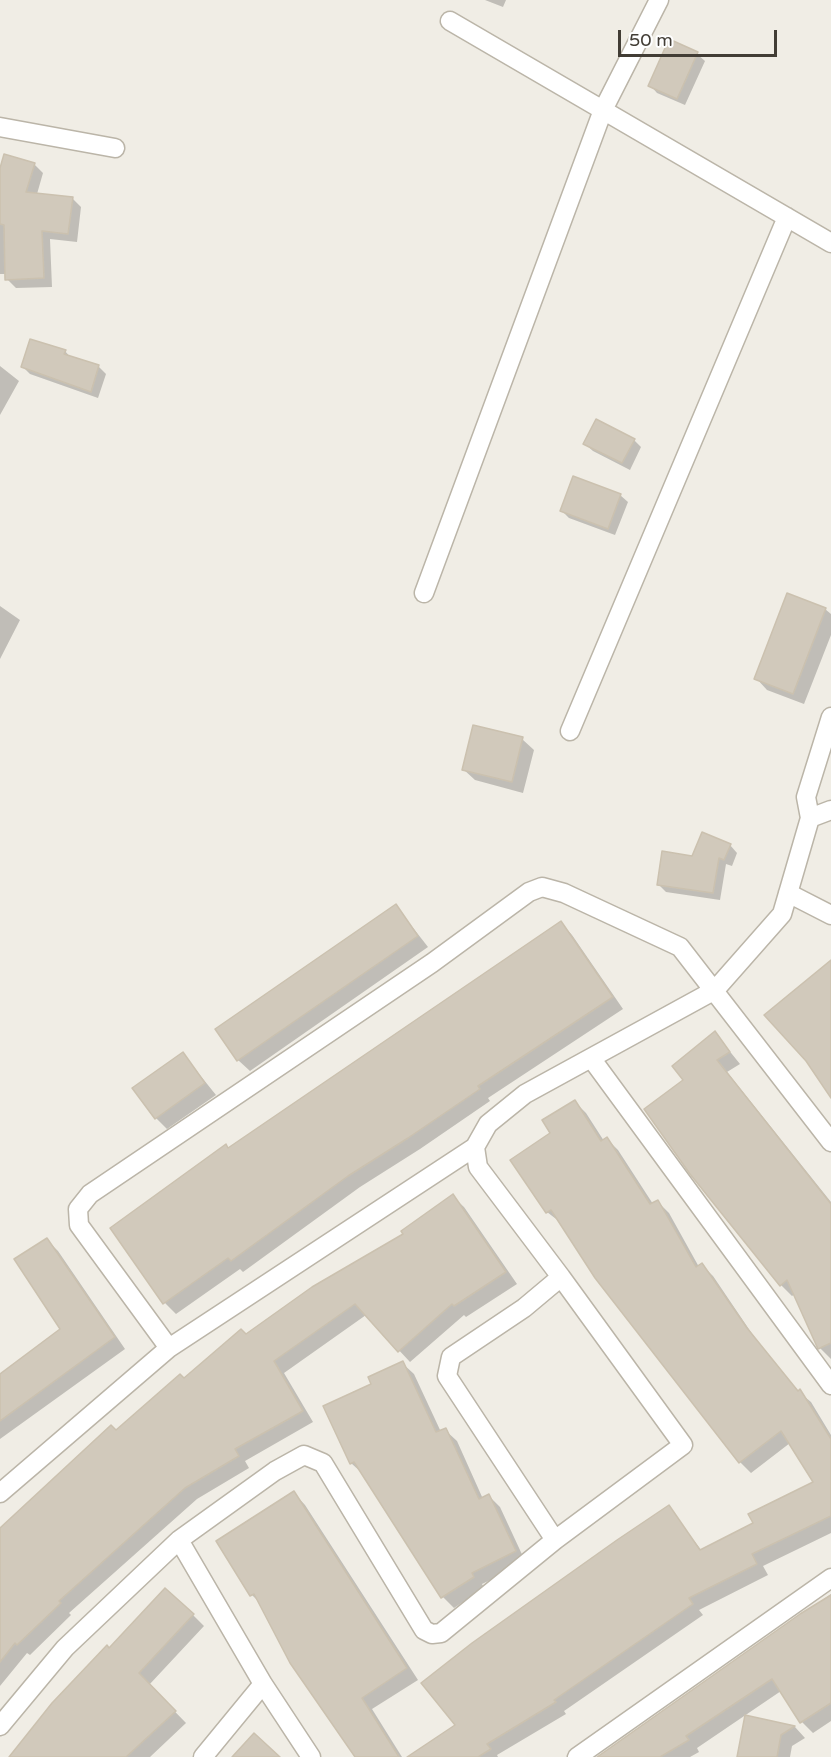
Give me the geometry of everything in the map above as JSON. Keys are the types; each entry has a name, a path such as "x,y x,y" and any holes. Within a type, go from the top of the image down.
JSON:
{"street":[{"path":"424,593 603,110 659,0"},
{"path":"450,21 831,243"},
{"path":"0,128 115,148"},
{"path":"570,731 787,217"},
{"path":"0,1493 169,1348 475,1146 488,1124 525,1094 715,990 782,914 810,818 806,797 831,717"},
{"path":"810,818 831,810"},
{"path":"169,1348 79,1225 78,1209 90,1194 432,963 530,892 542,887 564,893 680,947 831,1142"},
{"path":"789,893 831,915"},
{"path":"591,1058 831,1385"},
{"path":"0,1726 65,1648 179,1540 275,1471 304,1455 314,1457 323,1463 424,1630 432,1634 441,1633 555,1540 683,1445 478,1167 475,1146"},
{"path":"555,1540 447,1376 451,1357 524,1308 561,1277"},
{"path":"179,1540 263,1684 311,1757"},
{"path":"577,1757 831,1578"},
{"path":"203,1757 263,1684"}],"building":[{"path":"669,39 698,52 677,99 648,86"},
{"path":"4,154 35,163 26,192 73,197 68,234 42,231 44,278 5,280 4,225 0,224 0,168"},
{"path":"30,339 66,350 64,354 99,365 91,392 21,367"},
{"path":"596,419 635,439 622,463 583,444"},
{"path":"573,476 621,494 608,529 560,511"},
{"path":"787,593 826,608 793,694 754,679"},
{"path":"473,725 523,737 512,782 462,770"},
{"path":"702,832 731,844 724,860 719,858 713,893 657,885 662,851 692,856"},
{"path":"396,904 418,936 237,1061 215,1029"},
{"path":"561,921 613,997 478,1086 480,1089 348,1176 231,1261 228,1258 163,1304 110,1228 226,1144 228,1148"},
{"path":"831,960 831,1098 806,1061 764,1015"},
{"path":"715,1031 730,1052 717,1060 831,1204 831,1343 818,1349 787,1280 780,1286 690,1174 644,1109 683,1080 672,1066"},
{"path":"183,1052 205,1083 155,1119 132,1088"},
{"path":"575,1100 601,1141 607,1137 650,1204 658,1200 696,1267 702,1263 747,1328 798,1391 800,1389 831,1439 831,1516 752,1554 757,1564 689,1598 693,1604 554,1700 556,1702 487,1744 491,1749 478,1757 407,1757 455,1725 421,1683 472,1643 617,1540 669,1505 700,1550 753,1523 748,1514 813,1482 781,1431 739,1463 595,1278 551,1210 546,1213 510,1160 550,1133 542,1120"},
{"path":"453,1194 506,1272 454,1306 452,1304 398,1352 355,1304 274,1361 303,1411 235,1449 239,1456 185,1488 59,1601 61,1603 17,1645 15,1643 0,1662 0,1528 111,1425 116,1430 180,1374 184,1378 241,1329 246,1334 312,1287 403,1234 401,1231"},
{"path":"47,1238 115,1337 0,1421 0,1374 60,1329 14,1259"},
{"path":"403,1361 436,1432 446,1428 479,1499 489,1494 516,1551 472,1573 474,1577 441,1598 354,1462 350,1464 323,1406 371,1384 368,1377"},
{"path":"294,1491 407,1668 362,1698 399,1757 355,1757 290,1663 254,1594 250,1596 216,1541"},
{"path":"165,1588 194,1614 139,1673 176,1711 126,1757 9,1757 52,1703 107,1645 109,1648"},
{"path":"831,1595 831,1703 800,1723 772,1679 686,1736 689,1740 660,1757 597,1757 800,1614"},
{"path":"745,1715 795,1726 781,1735 777,1757 737,1757"},
{"path":"254,1733 280,1757 232,1757"}]}
